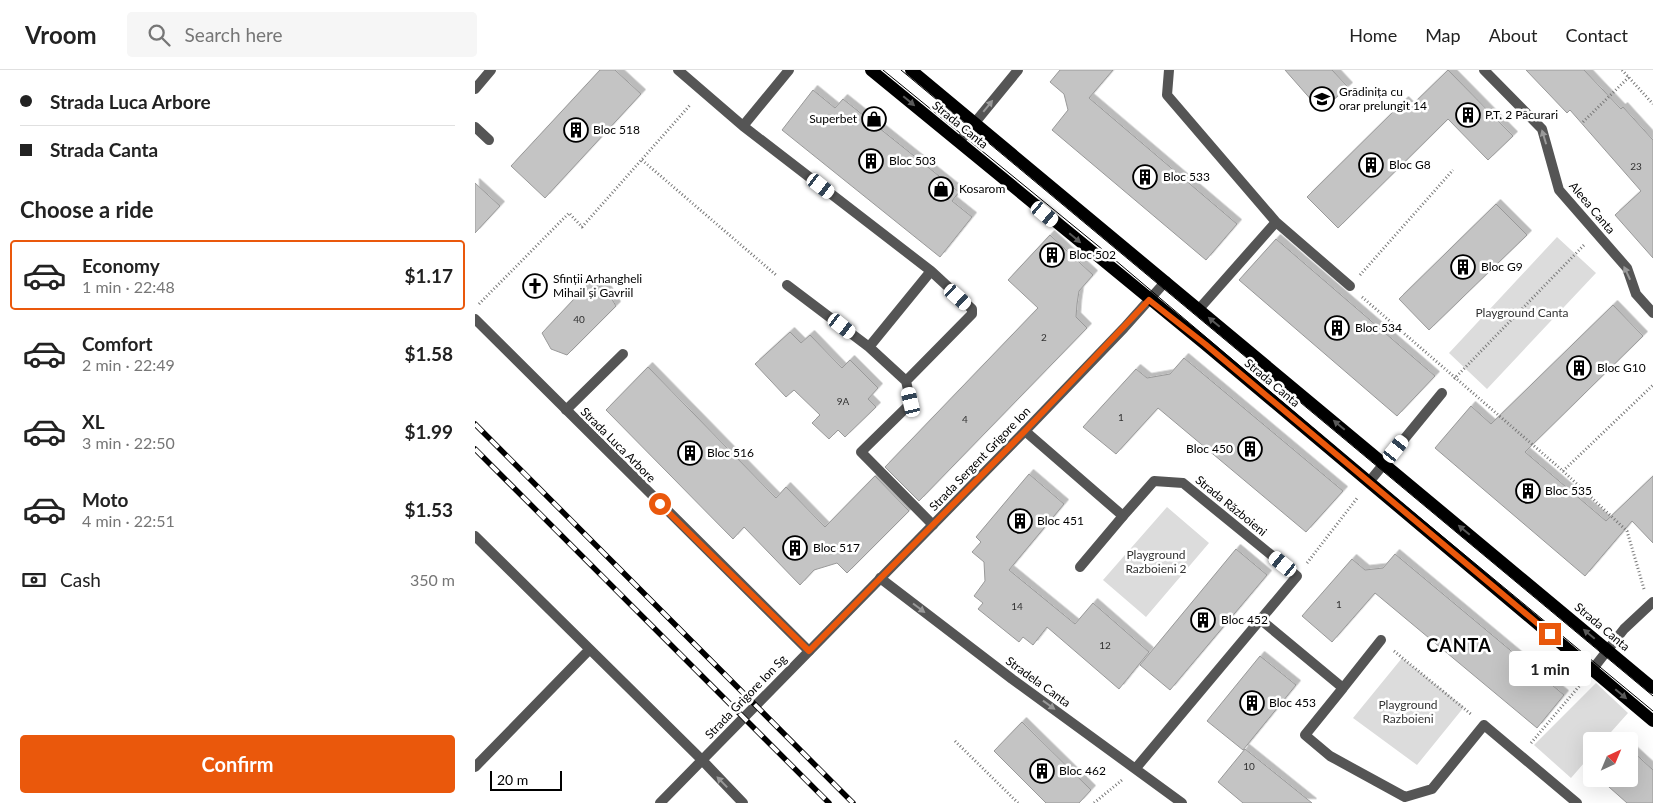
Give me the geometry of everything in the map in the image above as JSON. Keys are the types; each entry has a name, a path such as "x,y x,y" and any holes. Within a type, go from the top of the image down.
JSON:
{"main road":[{"name":"Strada Canta","path":"871,70 1369,482 1653,721"},
{"name":"Strada Canta","path":"911,70 1167,281 1653,688"}],"street":[{"path":"475,88 491,70"},
{"path":"678,70 743,126 931,271 972,309 972,314 905,382"},
{"path":"743,126 789,70"},
{"path":"959,142 1018,70"},
{"path":"1169,70 1167,95 1276,222 1350,286"},
{"name":"Aleea Canta","path":"1484,70 1543,129 1559,190 1627,268 1636,294 1653,313"},
{"path":"475,127 489,140"},
{"path":"1199,309 1276,222"},
{"path":"869,347 931,271"},
{"name":"Strada Sergent Grigore Ion","path":"809,651 1025,431 1167,281"},
{"path":"787,285 869,347 905,382 911,402 861,452 933,524"},
{"name":"Strada Luca Arbore","path":"475,319 809,651"},
{"path":"566,410 623,354"},
{"path":"1369,482 1442,393"},
{"path":"1025,431 1123,516 1079,567"},
{"name":"Strada Războieni","path":"1123,516 1153,481 1183,483 1297,576"},
{"path":"475,536 702,760 743,803"},
{"path":"1136,768 1297,576"},
{"name":"Stradela Canta","path":"880,578 1012,679 1182,803"},
{"path":"1593,670 1624,629 1651,604"},
{"path":"1261,620 1343,688"},
{"path":"1381,640 1305,735 1330,756 1405,797 1432,789 1484,726 1577,803"},
{"path":"475,767 589,650"},
{"name":"Strada Grigore Ion Sg","path":"702,760 809,651"},
{"path":"664,802 702,760"}],"path":[{"path":"1622,70 1653,104"},
{"path":"1583,122 1629,77"},
{"path":"475,308 569,213 583,227 703,92"},
{"path":"642,160 787,285"},
{"path":"1453,170 1350,286 1563,471 1627,531 1651,604"},
{"path":"1442,393 1596,232"},
{"path":"1563,471 1653,385"},
{"path":"1297,576 1369,482"},
{"path":"1381,640 1484,726"},
{"path":"1521,755 1581,684"},
{"path":"955,741 1019,803"},
{"path":"1094,803 1136,768"}],"green space":[{"name":"Playground Canta","path":"1557,237 1596,273 1487,389 1449,353"},
{"name":"Playground Razboieni 2","path":"1167,507 1209,543 1146,617 1103,580"},
{"name":"Playground Razboieni","path":"1402,658 1464,707 1417,765 1353,718"},
{"path":"1596,683 1628,713 1611,732 1583,732 1583,764 1571,778 1534,745"}],"building":[{"name":"Bloc 518","path":"600,70 615,70 641,94 545,198 511,166"},
{"name":"Bloc 533","path":"1060,70 1113,70 1089,98 1237,224 1206,260 1052,130 1068,110 1064,94 1050,82"},
{"name":"Grădinița cu orar prelungit 14","path":"1285,70 1332,70 1348,87 1321,111"},
{"name":"Bloc G8","path":"1448,70 1513,136 1488,160 1448,119 1338,228 1307,197 1404,101 1410,107"},
{"path":"1526,70 1584,70 1621,109 1623,107 1653,140 1653,258 1615,215 1641,191 1570,110 1567,113"},
{"name":"Bloc 503","path":"813,90 835,108 843,99 959,192 952,201 972,217 940,257 782,130"},
{"path":"475,183 500,206 475,233"},
{"name":"Bloc G9","path":"1496,204 1527,235 1429,330 1399,299"},
{"path":"1050,235 1093,275 1079,291 1077,304 1076,317 1087,328 919,501 885,467 1038,308 1008,280"},
{"name":"Bloc 534","path":"1276,239 1435,376 1397,416 1239,280"},
{"path":"591,281 607,291 616,306 567,355 551,349 542,333"},
{"path":"1613,305 1643,336 1525,452 1606,521 1653,476 1653,543 1632,521 1585,576 1435,448 1471,406 1491,424"},
{"path":"790,332 801,343 810,335 842,368 850,360 878,388 868,399 876,407 845,437 838,430 829,439 812,423 820,415 794,390 786,397 755,364"},
{"name":"Bloc 450","path":"1184,358 1343,491 1306,532 1158,408 1116,454 1083,427 1136,369 1147,378 1170,374"},
{"path":"648,367 776,498 786,487 825,527 875,476 909,511 847,573 837,563 814,570 800,585 744,527 733,539 606,410"},
{"path":"1029,474 1064,504 1009,570 1075,624 1093,603 1149,652 1119,689 1047,627 1033,645 1023,637 1019,642 978,609 983,603 974,596 985,581 984,562 972,552 981,542 976,537"},
{"name":"Bloc 452","path":"1236,549 1267,575 1170,690 1140,665"},
{"path":"1395,554 1564,695 1537,728 1375,593 1332,642 1302,616 1352,559 1365,570 1383,568"},
{"name":"Bloc 453","path":"1260,656 1296,685 1243,750 1207,721"},
{"name":"Bloc 462","path":"1022,722 1091,790 1079,803 1046,803 994,751"},
{"path":"1245,749 1312,803 1243,803 1218,782"},
{"path":"1638,756 1653,770 1653,803 1627,803 1610,788 1638,787"}],"tram line":[{"path":"883,70 1108,254 1372,478 1653,711"},
{"path":"901,70 1653,696"}],"railway":[{"path":"475,424 853,803"},
{"path":"475,449 829,803"}],"place":[{"name":"Grădinița cu orar prelungit 14","path":"1322,99"},
{"name":"P.T. 2 Păcurari","path":"1468,115"},
{"name":"Superbet","path":"874,119"},
{"name":"Bloc 518","path":"576,130"},
{"name":"Bloc 503","path":"871,161"},
{"name":"Bloc G8","path":"1371,165"},
{"name":"Bloc 533","path":"1145,177"},
{"name":"Kosarom","path":"941,189"},
{"name":"Bloc 502","path":"1052,255"},
{"name":"Bloc G9","path":"1463,267"},
{"name":"Sfinții Arhangheli Mihail și Gavriil","path":"535,286"},
{"name":"Bloc 534","path":"1337,328"},
{"name":"Bloc G10","path":"1579,368"},
{"name":"Bloc 450","path":"1250,449"},
{"name":"Bloc 516","path":"690,453"},
{"name":"Bloc 535","path":"1528,491"},
{"name":"Bloc 451","path":"1020,521"},
{"name":"Bloc 517","path":"795,548"},
{"name":"Bloc 452","path":"1203,620"},
{"name":"Bloc 453","path":"1252,703"},
{"name":"Bloc 462","path":"1042,771"}],"district":[{"name":"CANTA","path":"1459,646"}],"route":[{"path":"660,504 809,651 1025,431 1149,300 1205,344 1550,634"}]}
